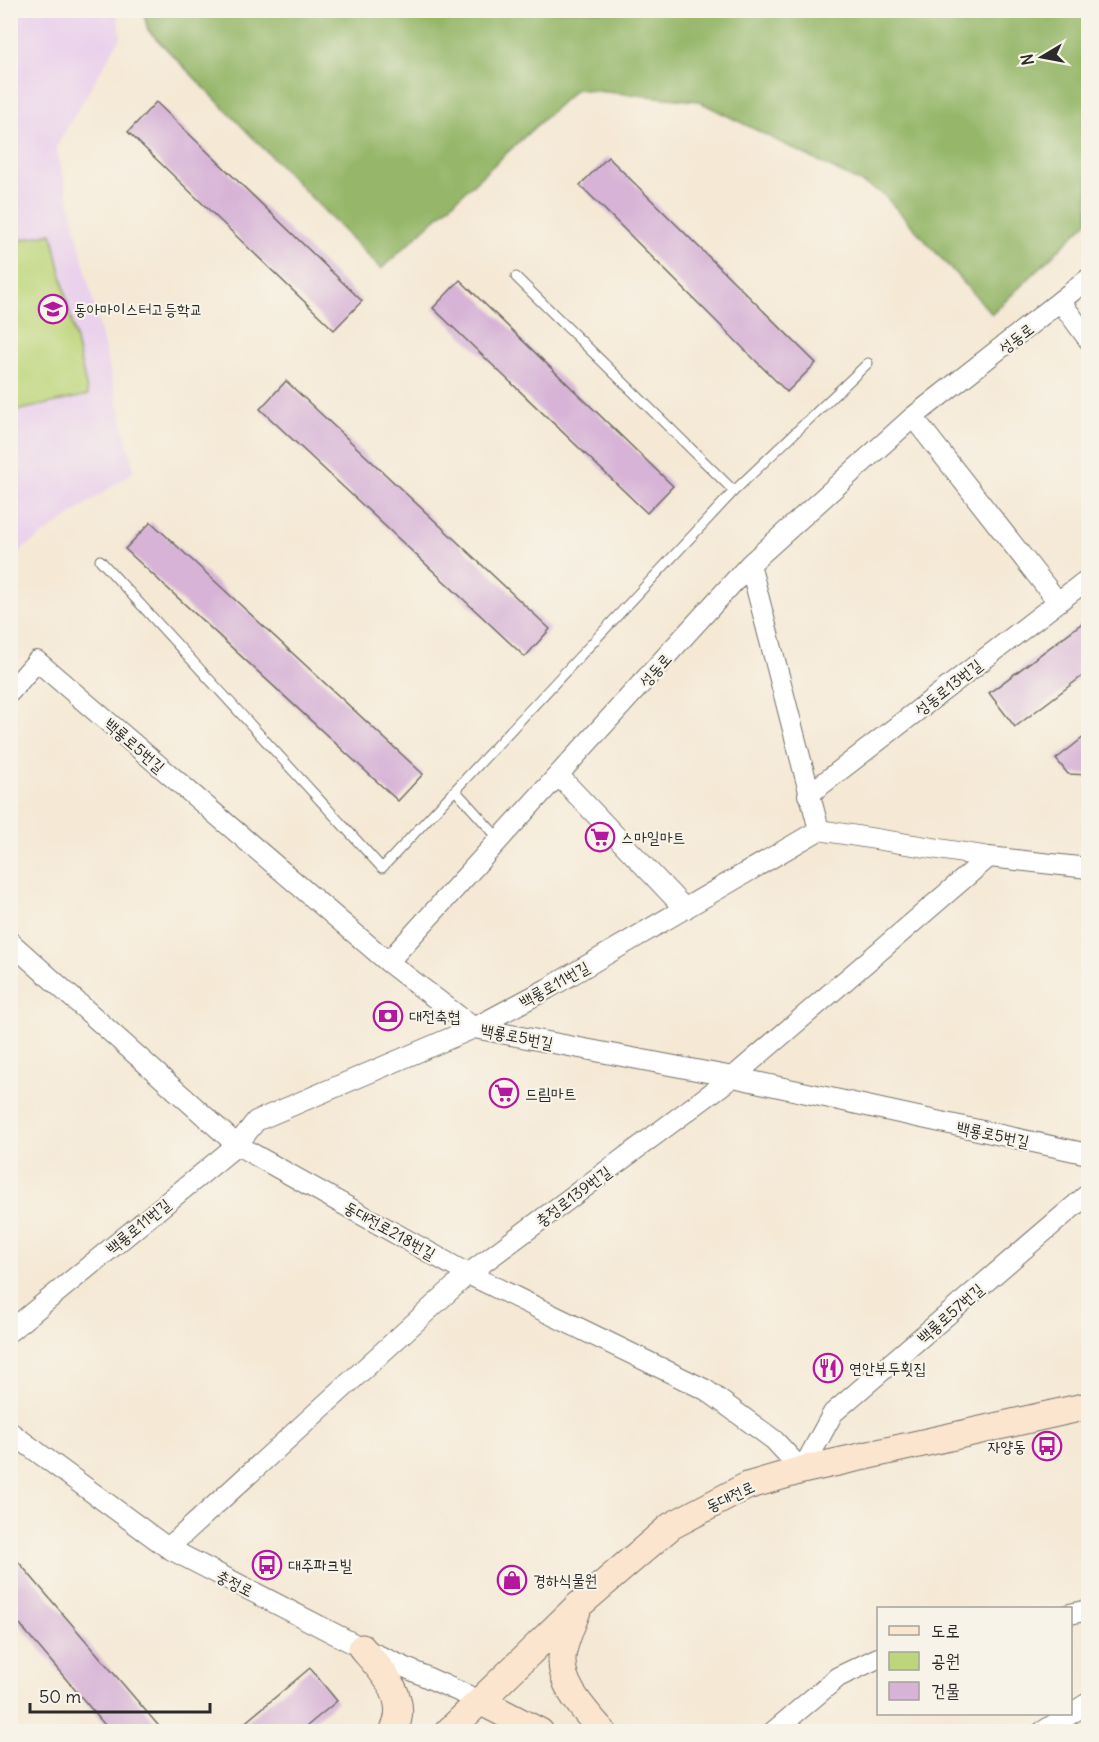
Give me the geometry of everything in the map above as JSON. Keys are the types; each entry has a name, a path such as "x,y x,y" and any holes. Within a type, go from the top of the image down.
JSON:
{"main road":[{"name":"동대전로","path":"448,1731 579,1605 671,1526 747,1485 802,1470 1089,1406"},
{"path":"579,1605 562,1652 564,1678 584,1710 603,1731"},
{"path":"362,1648 392,1682 399,1703 393,1731"},
{"path":"480,1701 540,1731"}],"street":[{"name":"성동로","path":"388,962 560,776 750,564 913,417 1089,279"},
{"path":"1061,302 1089,339"},
{"path":"913,417 1058,602"},
{"path":"750,564 808,795 819,830 989,857 1089,868"},
{"name":"성동로13번길","path":"808,795 1089,579"},
{"name":"백룡로5번길","path":"10,692 37,661 388,962 474,1028 734,1077 1089,1154"},
{"path":"560,776 685,909"},
{"name":"백룡로11번길","path":"10,1331 237,1145 256,1121 474,1028 685,909 819,830"},
{"name":"충정로139번길","path":"168,1548 468,1274 734,1077 989,857"},
{"name":"동대전로218번길","path":"10,942 237,1145 468,1274 706,1390 774,1440 802,1470"},
{"name":"백룡로57번길","path":"802,1470 833,1413 1089,1194"},
{"name":"충정로","path":"10,1432 168,1548 362,1648 480,1701"},
{"path":"1072,1614 1089,1610"},
{"path":"773,1731 838,1677 877,1659"},
{"path":"1072,1713 1089,1703"},
{"path":"1042,1731 1069,1715"}],"lane":[{"path":"516,277 734,491"},
{"path":"100,560 382,868 734,491 868,363"},
{"path":"455,790 500,840"}],"shaded area":[{"name":"동아마이스터고등학교","path":"11,11 116,11 121,36 56,147 134,471 11,557"}],"green space":[{"path":"143,11 1088,11 1088,221 992,314 882,193 698,101 576,89 381,269 148,30"},
{"path":"52,233 88,395 11,412 11,242"}],"building":[{"path":"156,102 362,301 334,330 128,132"},
{"path":"608,157 816,363 787,392 580,185"},
{"path":"460,280 673,486 647,513 433,308"},
{"path":"286,381 550,629 525,657 260,409"},
{"path":"151,522 423,774 398,801 125,549"},
{"path":"1089,618 1089,671 1015,727 989,693"},
{"path":"1089,733 1089,775 1068,774 1056,759"},
{"path":"10,1552 163,1731 110,1731 10,1613"},
{"path":"310,1668 337,1701 301,1731 235,1731"}],"place":[{"name":"동아마이스터고등학교","path":"53,309"},
{"name":"스마일마트","path":"600,837"},
{"name":"대전축협","path":"388,1016"},
{"name":"드림마트","path":"504,1093"},
{"name":"연안부두횟집","path":"828,1368"},
{"name":"자양동","path":"1047,1446"},
{"name":"대주파크빌","path":"267,1565"},
{"name":"경하식물원","path":"512,1580"}]}
